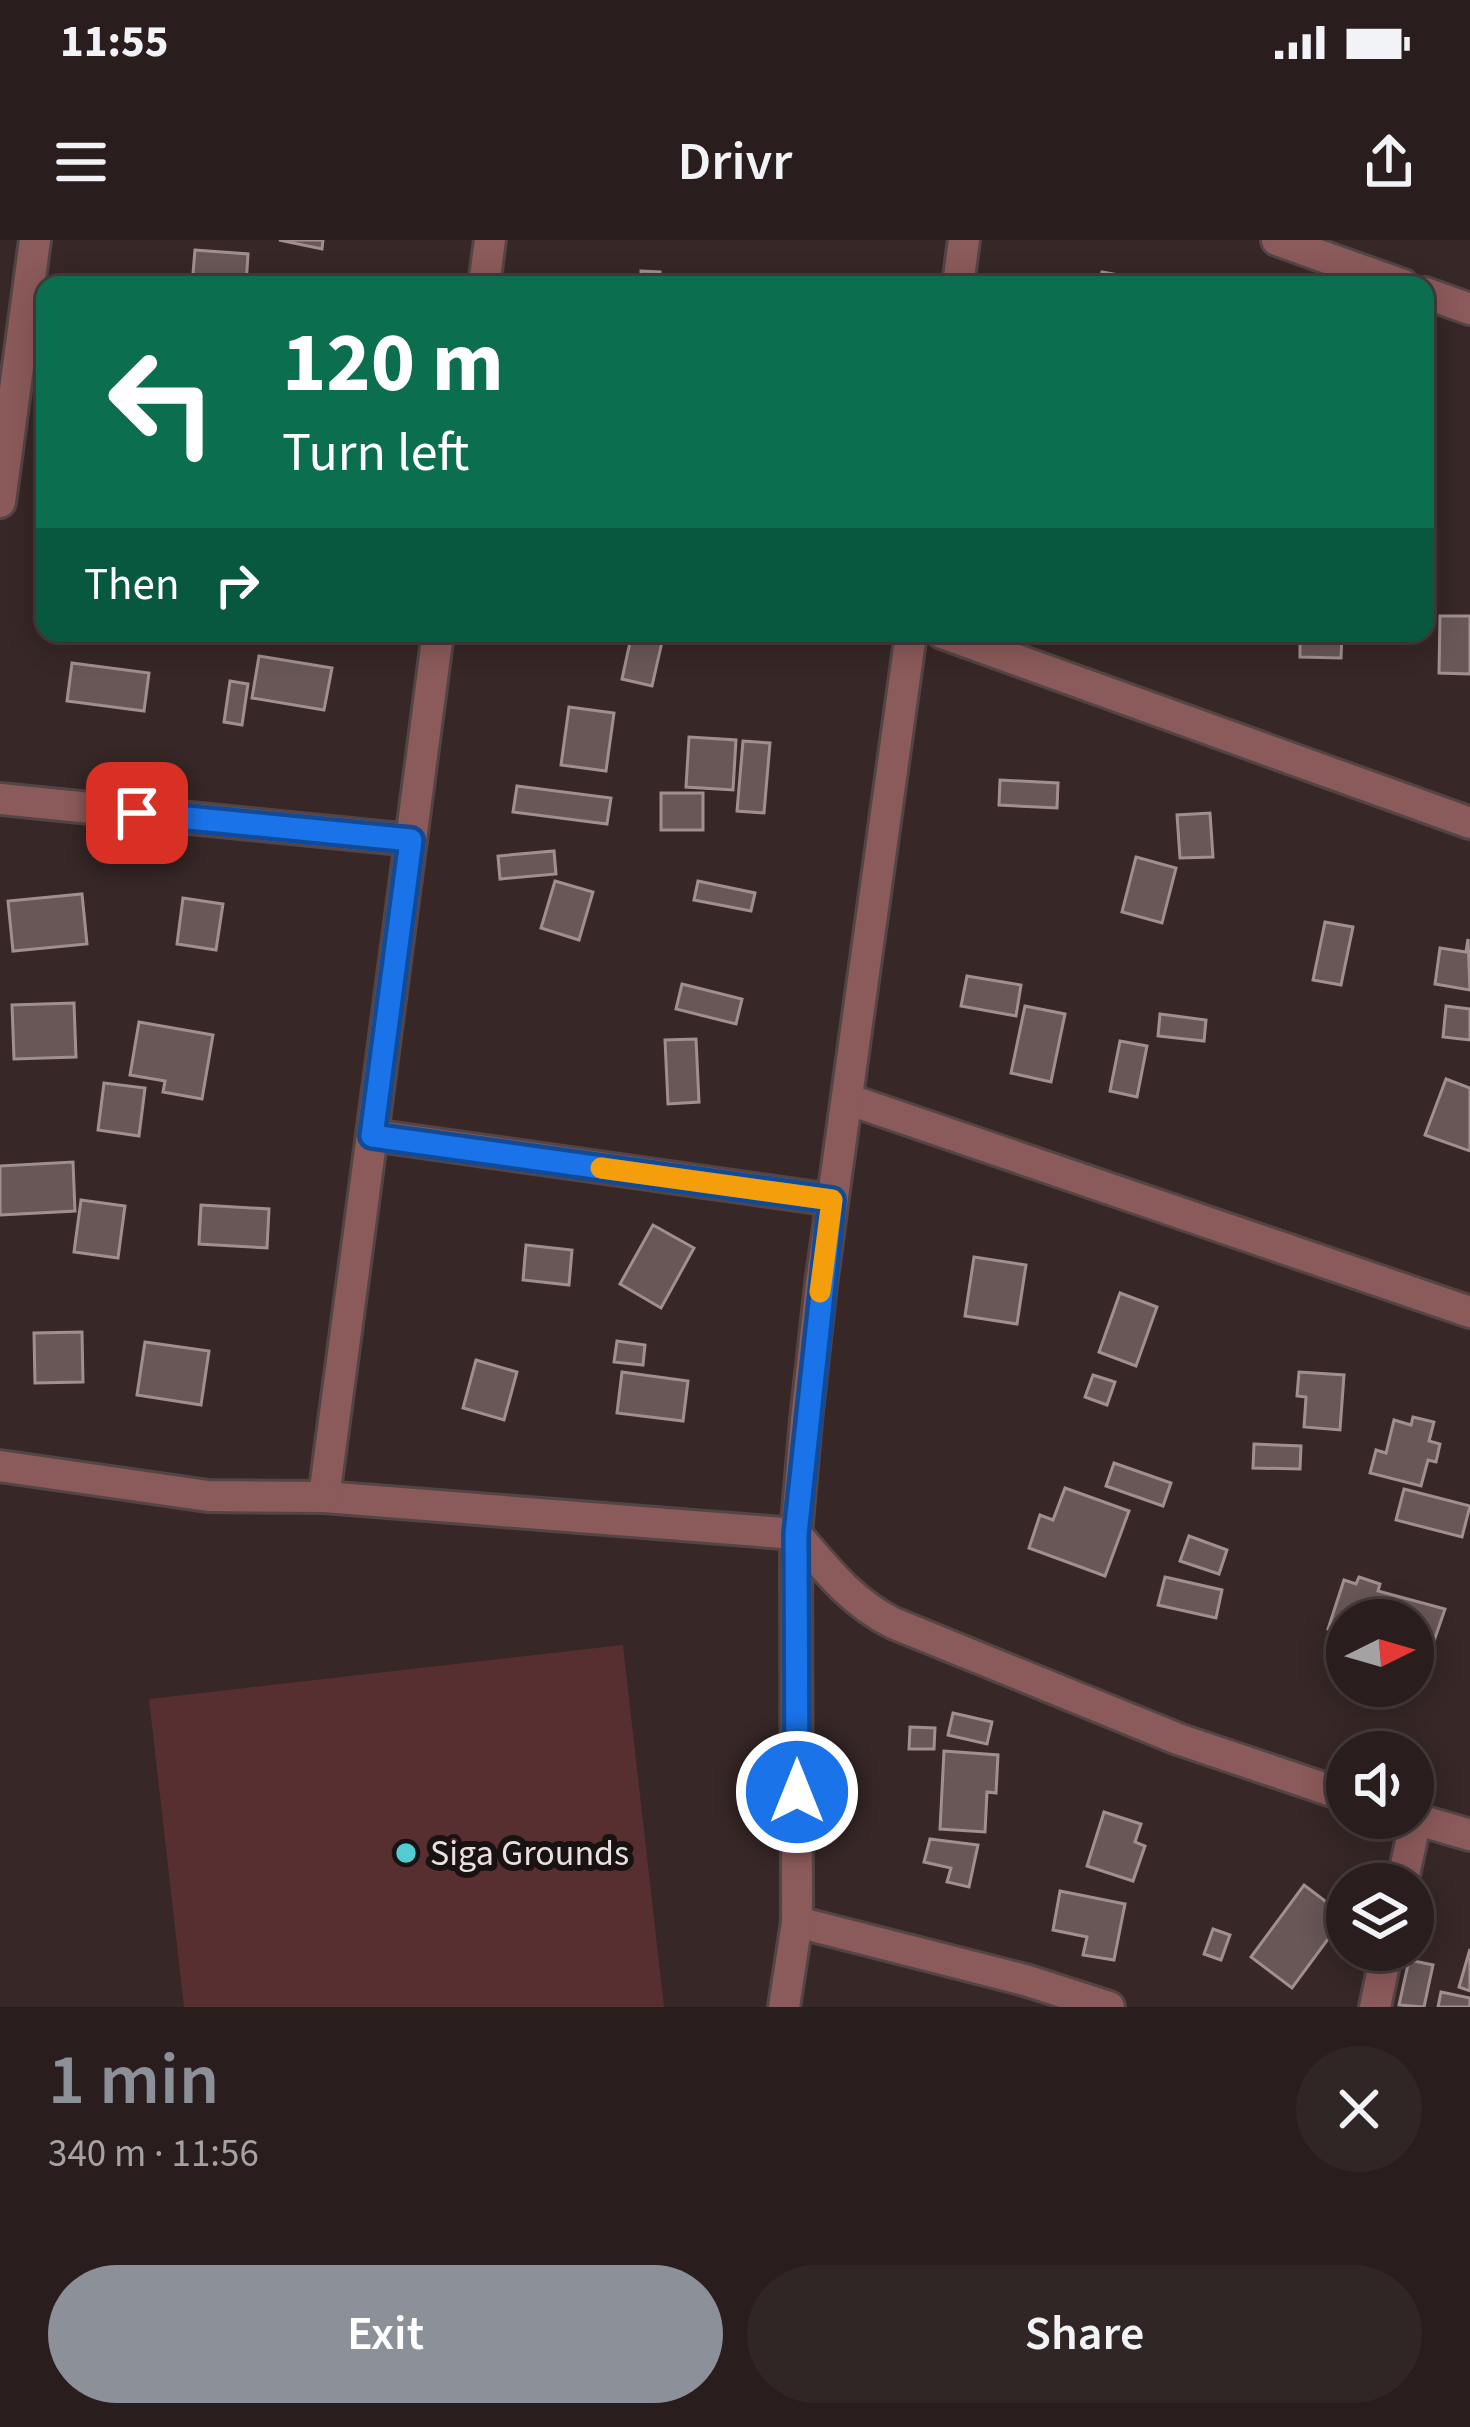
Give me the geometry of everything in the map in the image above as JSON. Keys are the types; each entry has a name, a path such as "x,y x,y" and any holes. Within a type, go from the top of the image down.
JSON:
{"street":[{"path":"0,502 34,240"},
{"path":"485,276 490,240"},
{"path":"959,276 964,240"},
{"path":"1277,240 1377,276"},
{"path":"1434,296 1470,309"},
{"path":"324,1497 437,642"},
{"path":"784,2007 797,1922 796,1534 832,1200 910,642"},
{"path":"967,642 1470,823"},
{"path":"0,799 411,840"},
{"path":"847,1099 1470,1312"},
{"path":"372,1136 832,1200"},
{"path":"0,1466 208,1496 324,1497 796,1534 844,1591 893,1623 1178,1739 1326,1789"},
{"path":"1434,1825 1470,1835"},
{"path":"797,1922 1023,1993 1109,2007"},
{"path":"1375,2007 1383,1971"}],"shaded area":[{"name":"Siga Grounds","path":"623,1645 664,2007 184,2007 149,1699"}],"building":[{"path":"279,240 323,240 322,249"},
{"path":"195,250 248,254 247,276 193,276"},
{"path":"1440,616 1470,616 1470,674 1439,673"},
{"path":"630,642 662,642 652,686 622,679"},
{"path":"1300,642 1342,642 1341,658 1300,657"},
{"path":"259,656 332,668 324,710 252,698"},
{"path":"72,663 149,673 144,711 67,701"},
{"path":"230,681 248,684 242,725 224,722"},
{"path":"569,707 614,713 606,771 561,765"},
{"path":"689,737 736,740 733,790 686,787"},
{"path":"743,741 770,743 764,813 737,811"},
{"path":"1000,780 1058,783 1057,808 999,805"},
{"path":"517,786 611,798 607,824 513,812"},
{"path":"661,793 703,793 703,830 661,830"},
{"path":"1210,813 1213,857 1180,858 1177,815"},
{"path":"554,851 556,874 500,879 498,856"},
{"path":"1136,857 1176,868 1162,923 1122,912"},
{"path":"555,881 593,892 579,940 541,928"},
{"path":"698,881 755,893 751,911 694,900"},
{"path":"82,894 87,944 13,951 8,901"},
{"path":"183,898 223,904 216,950 177,944"},
{"path":"1325,922 1353,927 1341,985 1313,980"},
{"path":"1468,939 1470,990 1435,984 1440,948 1466,952"},
{"path":"967,976 1021,985 1016,1016 961,1006"},
{"path":"682,984 742,999 736,1024 676,1009"},
{"path":"74,1003 76,1057 14,1059 12,1005"},
{"path":"1025,1006 1065,1014 1051,1082 1011,1073"},
{"path":"1446,1006 1470,1009 1470,1040 1443,1037"},
{"path":"1160,1014 1206,1020 1204,1041 1158,1036"},
{"path":"139,1022 213,1035 202,1099 163,1092 165,1081 130,1075"},
{"path":"696,1039 699,1102 668,1104 665,1040"},
{"path":"1120,1041 1147,1046 1137,1097 1110,1091"},
{"path":"1446,1079 1470,1088 1470,1151 1425,1135"},
{"path":"104,1083 145,1088 139,1136 98,1130"},
{"path":"73,1162 75,1211 0,1215 0,1166"},
{"path":"81,1200 125,1206 118,1258 74,1252"},
{"path":"201,1205 269,1209 267,1248 199,1244"},
{"path":"653,1225 694,1248 661,1308 620,1284"},
{"path":"526,1245 572,1250 569,1285 523,1280"},
{"path":"974,1257 1026,1265 1017,1324 965,1316"},
{"path":"1120,1293 1157,1307 1136,1366 1099,1352"},
{"path":"82,1332 83,1382 35,1383 34,1333"},
{"path":"617,1341 645,1345 643,1365 614,1362"},
{"path":"145,1342 209,1351 201,1405 137,1395"},
{"path":"476,1360 517,1372 504,1420 463,1408"},
{"path":"622,1372 688,1381 683,1421 617,1413"},
{"path":"1299,1372 1344,1375 1340,1430 1304,1427 1306,1397 1297,1396"},
{"path":"1093,1375 1115,1382 1107,1405 1085,1397"},
{"path":"1413,1417 1434,1422 1429,1441 1440,1444 1436,1462 1428,1460 1421,1486 1370,1473 1376,1450 1386,1453 1394,1420 1411,1425"},
{"path":"1254,1444 1301,1446 1300,1469 1253,1468"},
{"path":"1114,1463 1171,1483 1163,1506 1106,1486"},
{"path":"1065,1488 1129,1511 1105,1576 1029,1548 1040,1515 1053,1520"},
{"path":"1404,1489 1470,1506 1462,1537 1396,1520"},
{"path":"1189,1536 1227,1550 1219,1574 1180,1561"},
{"path":"1165,1577 1222,1590 1216,1618 1158,1605"},
{"path":"1359,1577 1380,1584 1378,1591 1408,1599 1338,1599 1344,1580 1356,1584"},
{"path":"1434,1606 1445,1609 1434,1641"},
{"path":"953,1713 992,1722 987,1744 948,1735"},
{"path":"910,1727 935,1728 934,1749 909,1749"},
{"path":"944,1751 998,1755 996,1793 987,1792 985,1832 940,1829"},
{"path":"1104,1812 1141,1824 1135,1842 1145,1846 1133,1881 1087,1866"},
{"path":"930,1839 978,1845 969,1887 947,1882 951,1868 924,1862"},
{"path":"1304,1885 1326,1902 1326,1942 1292,1988 1251,1957"},
{"path":"1060,1891 1125,1904 1114,1960 1083,1955 1087,1937 1053,1930"},
{"path":"1213,1929 1230,1935 1221,1960 1204,1954"},
{"path":"1470,1949 1470,1991 1459,1987"},
{"path":"1407,1971 1432,1971 1424,2007 1399,2005"},
{"path":"1441,1992 1470,1998 1470,2007 1438,2007"}],"slow traffic":[{"path":"601,1168 832,1200 820,1292"}],"place":[{"name":"Siga Grounds","path":"406,1853"}],"route":[{"path":"137,813 411,840 372,1136 832,1200 796,1534 797,1792"}]}
